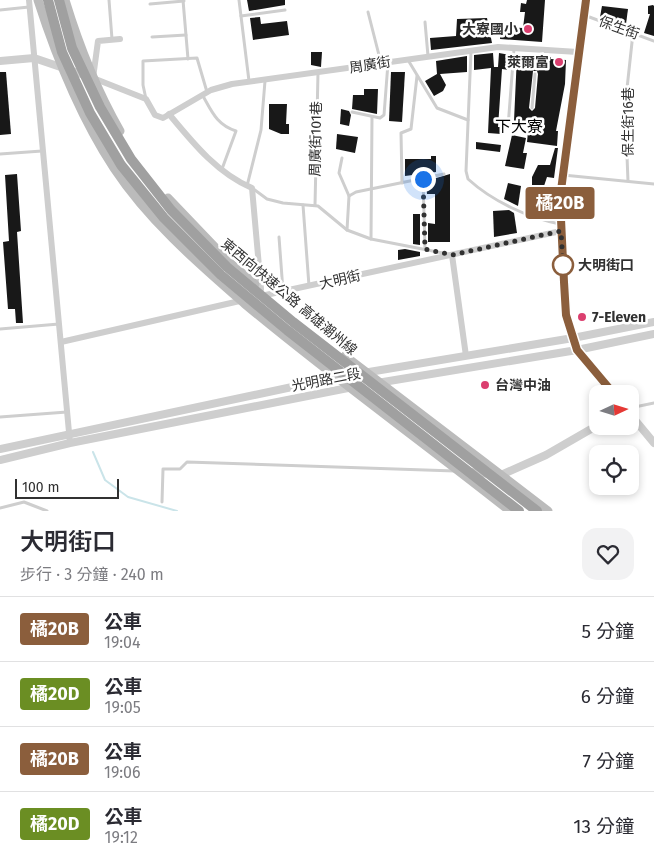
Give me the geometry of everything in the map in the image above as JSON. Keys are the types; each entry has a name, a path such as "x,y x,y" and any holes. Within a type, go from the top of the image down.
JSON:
{"highway":[{"name":"東西向快速公路 高雄潮州線","path":"48,0 62,52 90,113 122,165 164,218 221,275 287,330 519,511"},
{"name":"東西向快速公路 高雄潮州線","path":"59,0 72,48 100,107 131,159 171,210 227,267 293,322 537,511"}],"main road":[{"path":"38,0 61,67 83,117 115,169 158,224 242,301 349,388 510,511"},
{"path":"65,0 78,46 104,104 135,157 175,206 230,263 264,292 548,511"}],"street":[{"path":"586,0 563,175 560,228 566,315 577,350 606,385"},
{"path":"29,4 70,444"},
{"path":"93,78 98,41 120,39"},
{"name":"周廣街","path":"169,114 217,87 249,82 498,47 537,52 578,52"},
{"path":"0,61 34,58 93,78 146,99 155,115 163,118 169,114 200,152 222,170 249,187 264,292"},
{"name":"大明街","path":"61,342 242,301 264,292 283,292 309,287 452,255 560,228"},
{"path":"452,255 466,356"},
{"name":"光明路二段","path":"0,449 337,377 573,338 654,322"},
{"name":"光明路二段","path":"0,460 70,444 349,388 577,350 654,334"},
{"path":"482,353 484,365"},
{"path":"639,425 654,443"},
{"path":"460,472 501,475 546,455 589,430"}],"lane":[{"path":"109,0 112,40"},
{"path":"239,0 249,82"},
{"path":"150,4 183,1 188,59"},
{"path":"0,10 29,4"},
{"path":"241,16 285,10"},
{"path":"352,112 380,118 384,115 384,63 368,12"},
{"name":"保生街","path":"584,15 654,40"},
{"path":"425,22 428,56"},
{"name":"保生街16巷","path":"628,181 625,107 633,33"},
{"path":"152,37 186,35"},
{"path":"508,126 514,48"},
{"path":"471,50 468,179 519,211 560,228"},
{"path":"146,99 143,85 143,61 197,58 205,94 213,115 221,124 236,131 222,170"},
{"path":"408,59 416,76 437,108 468,120"},
{"name":"周廣街101巷","path":"315,205 318,73"},
{"path":"532,108 535,74"},
{"path":"402,183 401,134 411,129 416,76"},
{"path":"265,81 261,130 249,187 267,199 284,203 315,205 328,212 348,230 371,238 452,255"},
{"path":"371,238 372,116"},
{"path":"0,154 44,151"},
{"path":"342,158 339,173 349,196 348,230"},
{"path":"349,196 444,174"},
{"path":"563,175 654,184"},
{"path":"423,179 425,249"},
{"path":"303,205 309,287"},
{"path":"279,236 283,292"},
{"path":"0,329 60,324"},
{"path":"639,406 654,403"},
{"path":"0,417 67,412"},
{"path":"162,502 163,469 180,469 187,462 460,472"},
{"path":"0,508 24,502 47,511"}],"building":[{"path":"247,0 285,0 285,5 249,11"},
{"path":"527,0 545,0 542,42 500,39 501,27 523,28 525,12 520,12 521,3 526,4"},
{"path":"653,5 654,36 644,33 650,14 648,14 648,6"},
{"path":"602,6 628,9 626,24 623,26 600,17"},
{"path":"260,17 261,24 287,21 289,35 253,40 250,18"},
{"path":"487,18 492,43 431,50 430,38 456,36 457,19"},
{"path":"311,52 322,52 321,67 311,65"},
{"path":"493,53 494,67 498,67 499,53 510,55 509,70 502,69 498,127 502,127 501,134 488,133 491,68 474,70 474,55"},
{"path":"517,55 566,60 565,84 556,131 558,131 557,146 527,142 529,122 514,121","holes":["533,71 537,71 535,108 532,111 529,108"]},
{"path":"467,56 467,72 440,74 446,85 443,91 434,96 425,81 437,74 436,61"},
{"path":"0,72 6,72 11,134 0,135"},
{"path":"391,72 405,72 402,122 389,121"},
{"path":"364,89 378,89 377,114 352,109 353,95 364,95"},
{"path":"269,104 287,104 286,124 289,124 289,134 281,134 269,129"},
{"path":"341,109 349,111 351,115 349,126 340,124"},
{"path":"337,134 358,137 355,153 336,149"},
{"path":"512,135 526,138 523,153 527,153 524,169 505,166"},
{"path":"476,142 501,145 500,152 476,149"},
{"path":"555,148 558,148 554,178 547,177 543,189 537,188 532,185 532,177 538,165 550,165"},
{"path":"431,156 436,156 436,172 405,176 405,159 431,159"},
{"path":"17,174 21,231 17,232 23,323 16,323 15,309 8,309 3,242 9,241 5,175"},
{"path":"450,174 450,242 428,242 428,223 435,224 435,194 427,194 426,181"},
{"path":"508,183 521,186 518,206 504,199"},
{"path":"509,210 514,213 517,233 494,237 493,211"},
{"path":"413,214 420,214 420,245 413,244"},
{"path":"405,249 420,252 420,256 398,260 398,250"}],"waterway":[{"path":"93,452 105,480 128,497 177,511"}],"bus line":[{"name":"橘20B","path":"586,0 560,198 560,224 566,315 577,350 606,385"}],"place":[{"name":"大寮國小","path":"528,29"},
{"name":"萊爾富","path":"559,62"},
{"name":"大明街口","path":"563,265"},
{"name":"7-Eleven","path":"582,317"},
{"name":"台灣中油","path":"485,385"}],"district":[{"name":"下大寮","path":"519,126"}],"route":[{"path":"423,179 425,249 452,255 561,231 563,265"}]}
